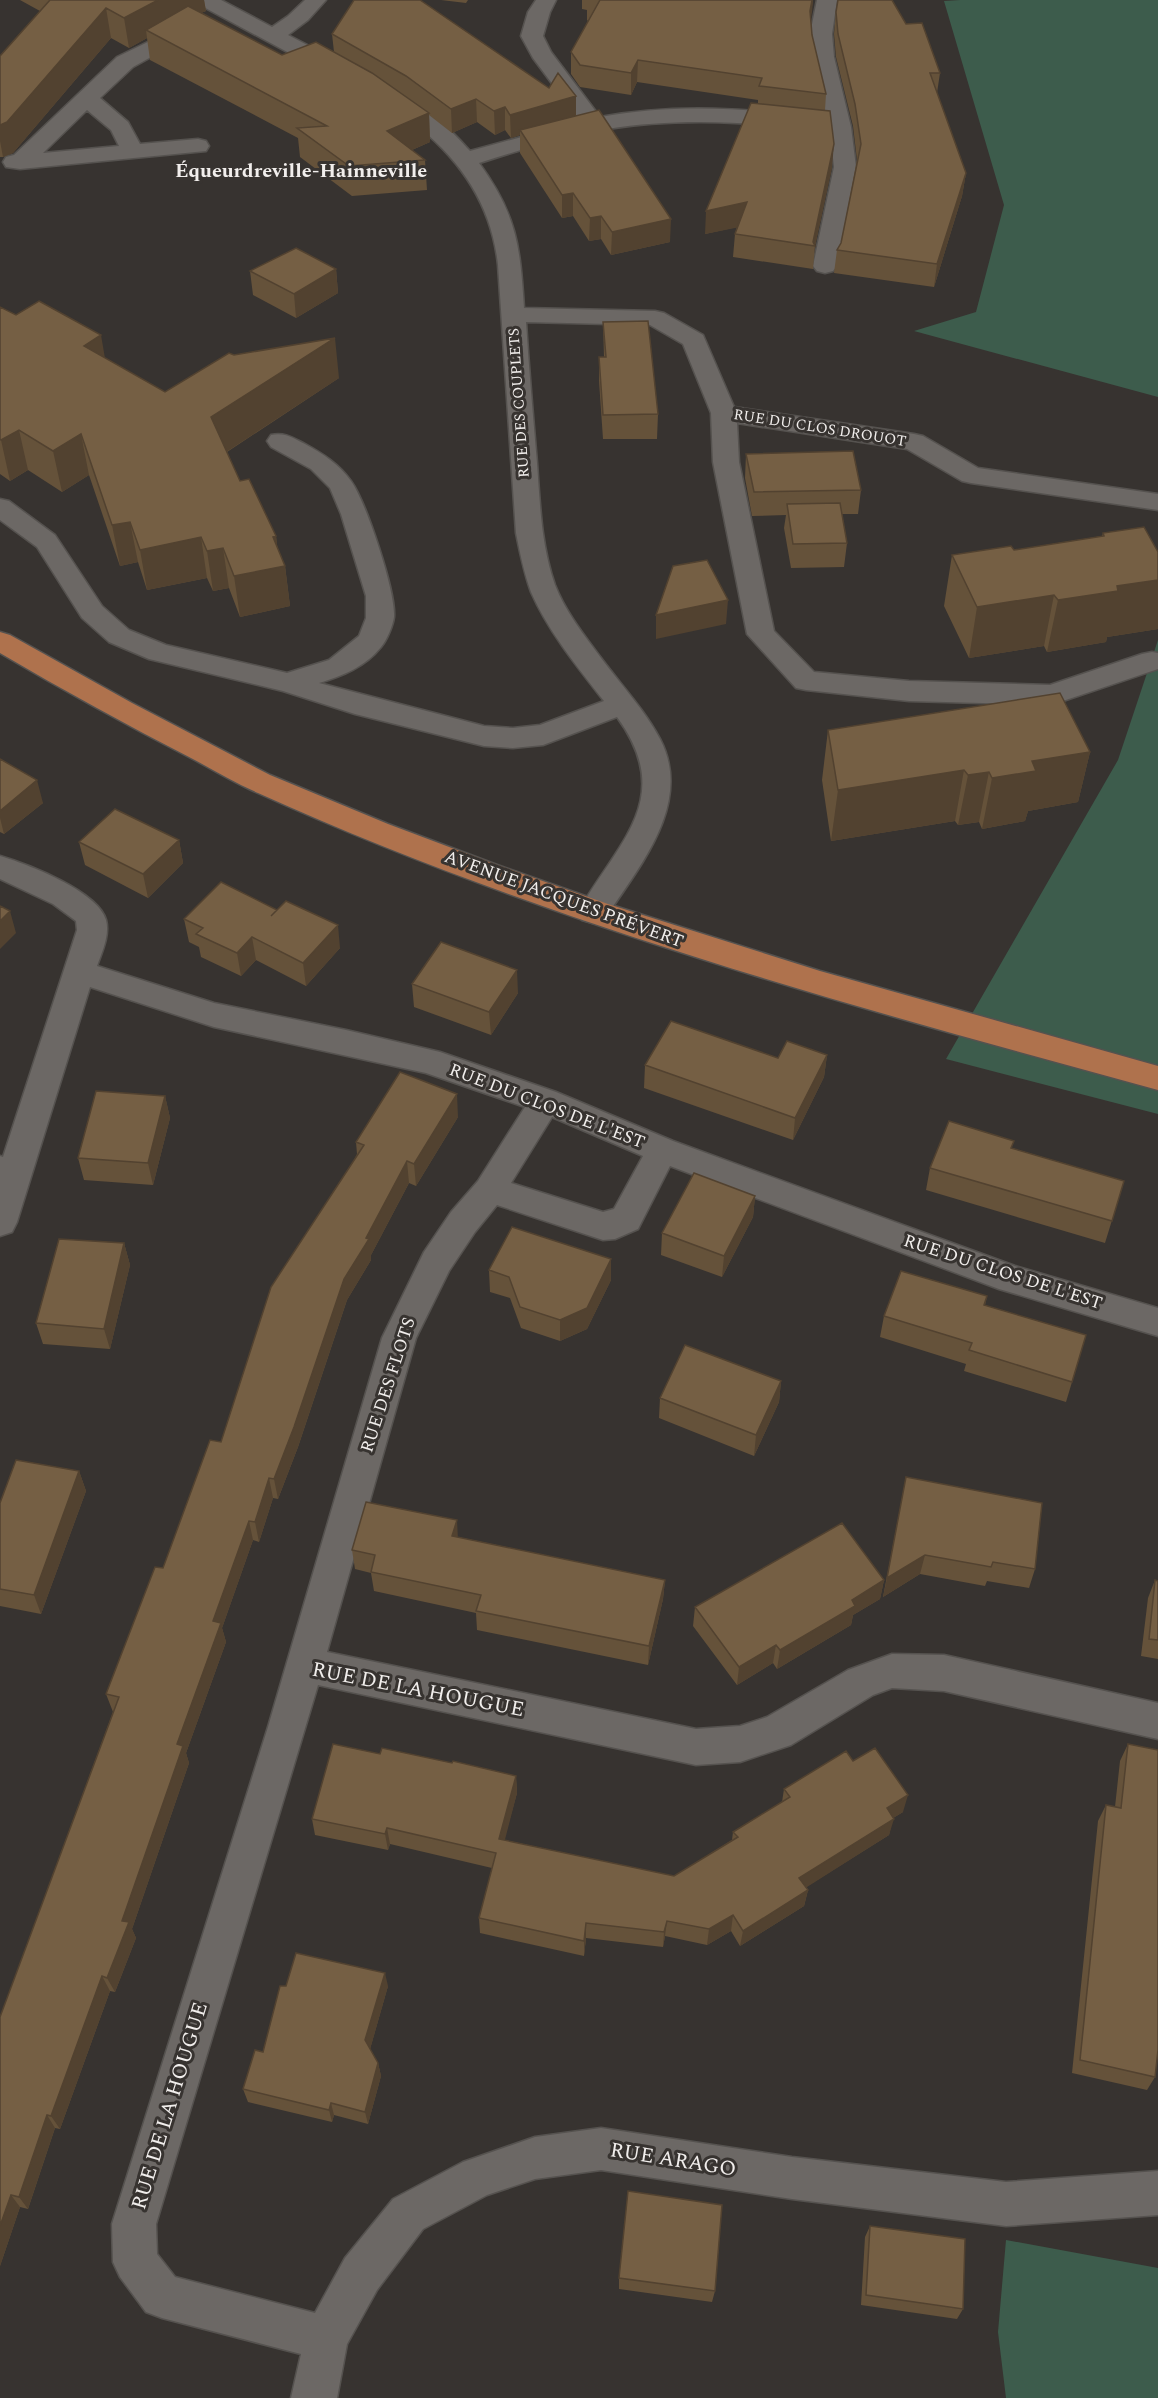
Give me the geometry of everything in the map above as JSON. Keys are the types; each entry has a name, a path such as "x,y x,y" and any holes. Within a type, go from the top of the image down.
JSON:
{"main road":[{"name":"AVENUE JACQUES PRÉVERT","path":"0,641 107,704 268,785 593,912 813,982 1158,1078"}],"street":[{"name":"RUE DES COUPLETS","path":"205,0 409,110 435,130 465,160 480,178 499,215 510,255 529,533 535,562 547,597 598,675 643,730 654,757 656,781 650,816 637,846 593,912"},
{"path":"271,35 301,18 316,0"},
{"path":"546,0 539,12 532,36 541,53 594,124"},
{"path":"825,266 845,167 840,127 823,57 821,34 827,0"},
{"path":"10,163 88,99 125,62 184,29 233,14"},
{"path":"88,99 120,127 133,152"},
{"path":"465,160 594,124 659,116 787,119 840,127"},
{"path":"10,163 198,146"},
{"name":"RUE DU CLOS DROUOT","path":"513,315 655,318 694,340 724,413 726,462 761,634 806,681 909,691 1051,694 1152,661"},
{"name":"RUE DU CLOS DROUOT","path":"724,413 914,442 971,475 1158,502"},
{"path":"280,441 320,463 341,485 354,514 380,596 380,618 371,640 339,667 287,683"},
{"path":"0,507 46,541 92,612 119,636 159,652 287,683 355,704 484,736 513,738 543,735 622,705"},
{"path":"0,867 80,905 91,918 91,934 79,972 7,1171 0,1222"},
{"name":"RUE DU CLOS DE L'EST","path":"79,972 214,1015 429,1061 545,1101 662,1150 1011,1279 1158,1322"},
{"name":"RUE DES FLOTS","path":"305,1665 399,1338 436,1262 463,1222 490,1190 545,1101"},
{"path":"490,1190 603,1226 615,1225 626,1219 662,1150"},
{"name":"RUE DE LA HOUGUE","path":"326,2338 162,2296 135,2262 134,2224 305,1665 696,1747 740,1744 777,1732 861,1682 892,1671 944,1673 1158,1721"},
{"name":"RUE ARAGO","path":"314,2398 326,2338 361,2274 408,2214 478,2176 535,2158 601,2149 792,2178 1006,2204 1158,2193"}],"green space":[{"path":"1158,0 1158,397 914,331 976,312 1004,205 944,1"},
{"path":"1158,640 1158,1114 946,1059 1118,760"},
{"path":"1006,2240 1158,2268 1158,2398 1006,2398 998,2332"}],"building":[{"path":"50,0 158,0 124,18 106,8 7,122 0,125 0,56"},
{"path":"354,0 420,0 549,88 558,73 576,96 510,115 505,107 494,111 476,99 451,109 406,76 332,34"},
{"path":"600,0 812,0 810,11 812,35 826,94 759,86 762,78 638,60 631,73 580,65 571,52"},
{"path":"838,0 892,0 906,24 922,23 940,73 930,73 966,173 937,264 837,250 841,243 861,144 855,104 838,34 836,12"},
{"path":"188,6 282,55 316,42 372,73 429,113 387,131 425,160 349,166 297,128 327,126 146,30"},
{"path":"751,103 830,111 834,144 813,242 815,246 735,234 747,202 706,211"},
{"path":"599,110 671,219 612,232 601,216 590,218 573,193 562,195 520,130"},
{"path":"296,248 336,269 294,294 250,271"},
{"path":"39,301 101,335 84,346 165,392 229,353 234,355 335,338 211,417 240,481 249,479 276,536 273,537 285,566 234,576 223,548 207,551 201,537 140,550 130,522 112,525 81,434 53,451 19,430 0,439 0,307 16,315"},
{"path":"648,321 658,414 603,415 599,357 606,357 603,322"},
{"path":"853,451 861,490 754,492 746,454"},
{"path":"840,503 847,543 793,544 787,504"},
{"path":"1144,527 1158,552 1158,580 1117,586 1118,591 1058,600 1054,595 977,607 952,555 1011,546 1014,550 1104,536 1103,533"},
{"path":"707,560 728,600 656,615 673,566"},
{"path":"1060,693 1090,752 1032,761 1036,771 992,778 989,772 968,775 964,770 838,790 828,730"},
{"path":"0,759 37,780 0,811"},
{"path":"115,809 179,840 143,874 79,842"},
{"path":"221,882 277,910 286,901 338,925 303,963 252,937 237,953 196,934 203,928 184,919"},
{"path":"0,906 10,911 0,921"},
{"path":"441,942 517,970 489,1012 412,984"},
{"path":"671,1021 778,1058 787,1041 827,1055 795,1118 645,1065"},
{"path":"400,1072 457,1094 414,1164 407,1161 366,1238 369,1239 344,1279 294,1427 274,1479 269,1478 255,1522 249,1521 213,1621 221,1623 177,1744 183,1746 122,1921 129,1922 107,1978 102,1976 51,2116 47,2115 19,2197 11,2195 0,2226 0,2017 119,1697 106,1694 155,1567 163,1568 210,1440 221,1442 271,1287 364,1145 356,1142"},
{"path":"96,1091 165,1096 148,1163 78,1158"},
{"path":"949,1121 1014,1141 1011,1148 1124,1181 1112,1221 930,1168"},
{"path":"694,1173 755,1196 724,1256 662,1233"},
{"path":"512,1227 611,1259 587,1308 560,1320 520,1307 509,1277 489,1270"},
{"path":"59,1239 124,1243 104,1329 36,1323"},
{"path":"901,1271 987,1296 984,1305 1086,1335 1072,1382 969,1350 972,1343 884,1316"},
{"path":"685,1345 781,1381 756,1435 660,1398"},
{"path":"16,1460 79,1471 34,1595 0,1589 0,1503"},
{"path":"906,1477 1042,1503 1035,1569 993,1562 991,1567 925,1555 887,1578"},
{"path":"366,1502 457,1520 452,1536 665,1580 649,1646 476,1611 481,1595 371,1572 375,1555 352,1550"},
{"path":"842,1523 884,1580 852,1600 855,1606 780,1650 776,1645 739,1667 695,1607"},
{"path":"1155,1580 1158,1581 1158,1640 1149,1639"},
{"path":"333,1744 380,1754 382,1748 516,1776 499,1839 674,1876 738,1837 733,1832 790,1797 784,1789 846,1751 853,1761 875,1748 908,1795 887,1808 894,1819 799,1878 808,1890 743,1931 733,1915 709,1929 667,1921 664,1932 586,1923 584,1941 479,1918 496,1853 387,1828 385,1834 312,1819"},
{"path":"1128,1744 1158,1750 1158,2050 1155,2077 1080,2060 1106,1805 1121,1808"},
{"path":"296,1953 385,1973 365,2040 378,2063 365,2112 331,2103 329,2110 243,2089 255,2050 263,2052 280,1986 286,1986"},
{"path":"628,2191 722,2205 715,2291 619,2278"},
{"path":"870,2226 965,2239 963,2309 866,2295"}],"district":[{"name":"Équeurdreville-Hainneville","path":"301,171"}]}
